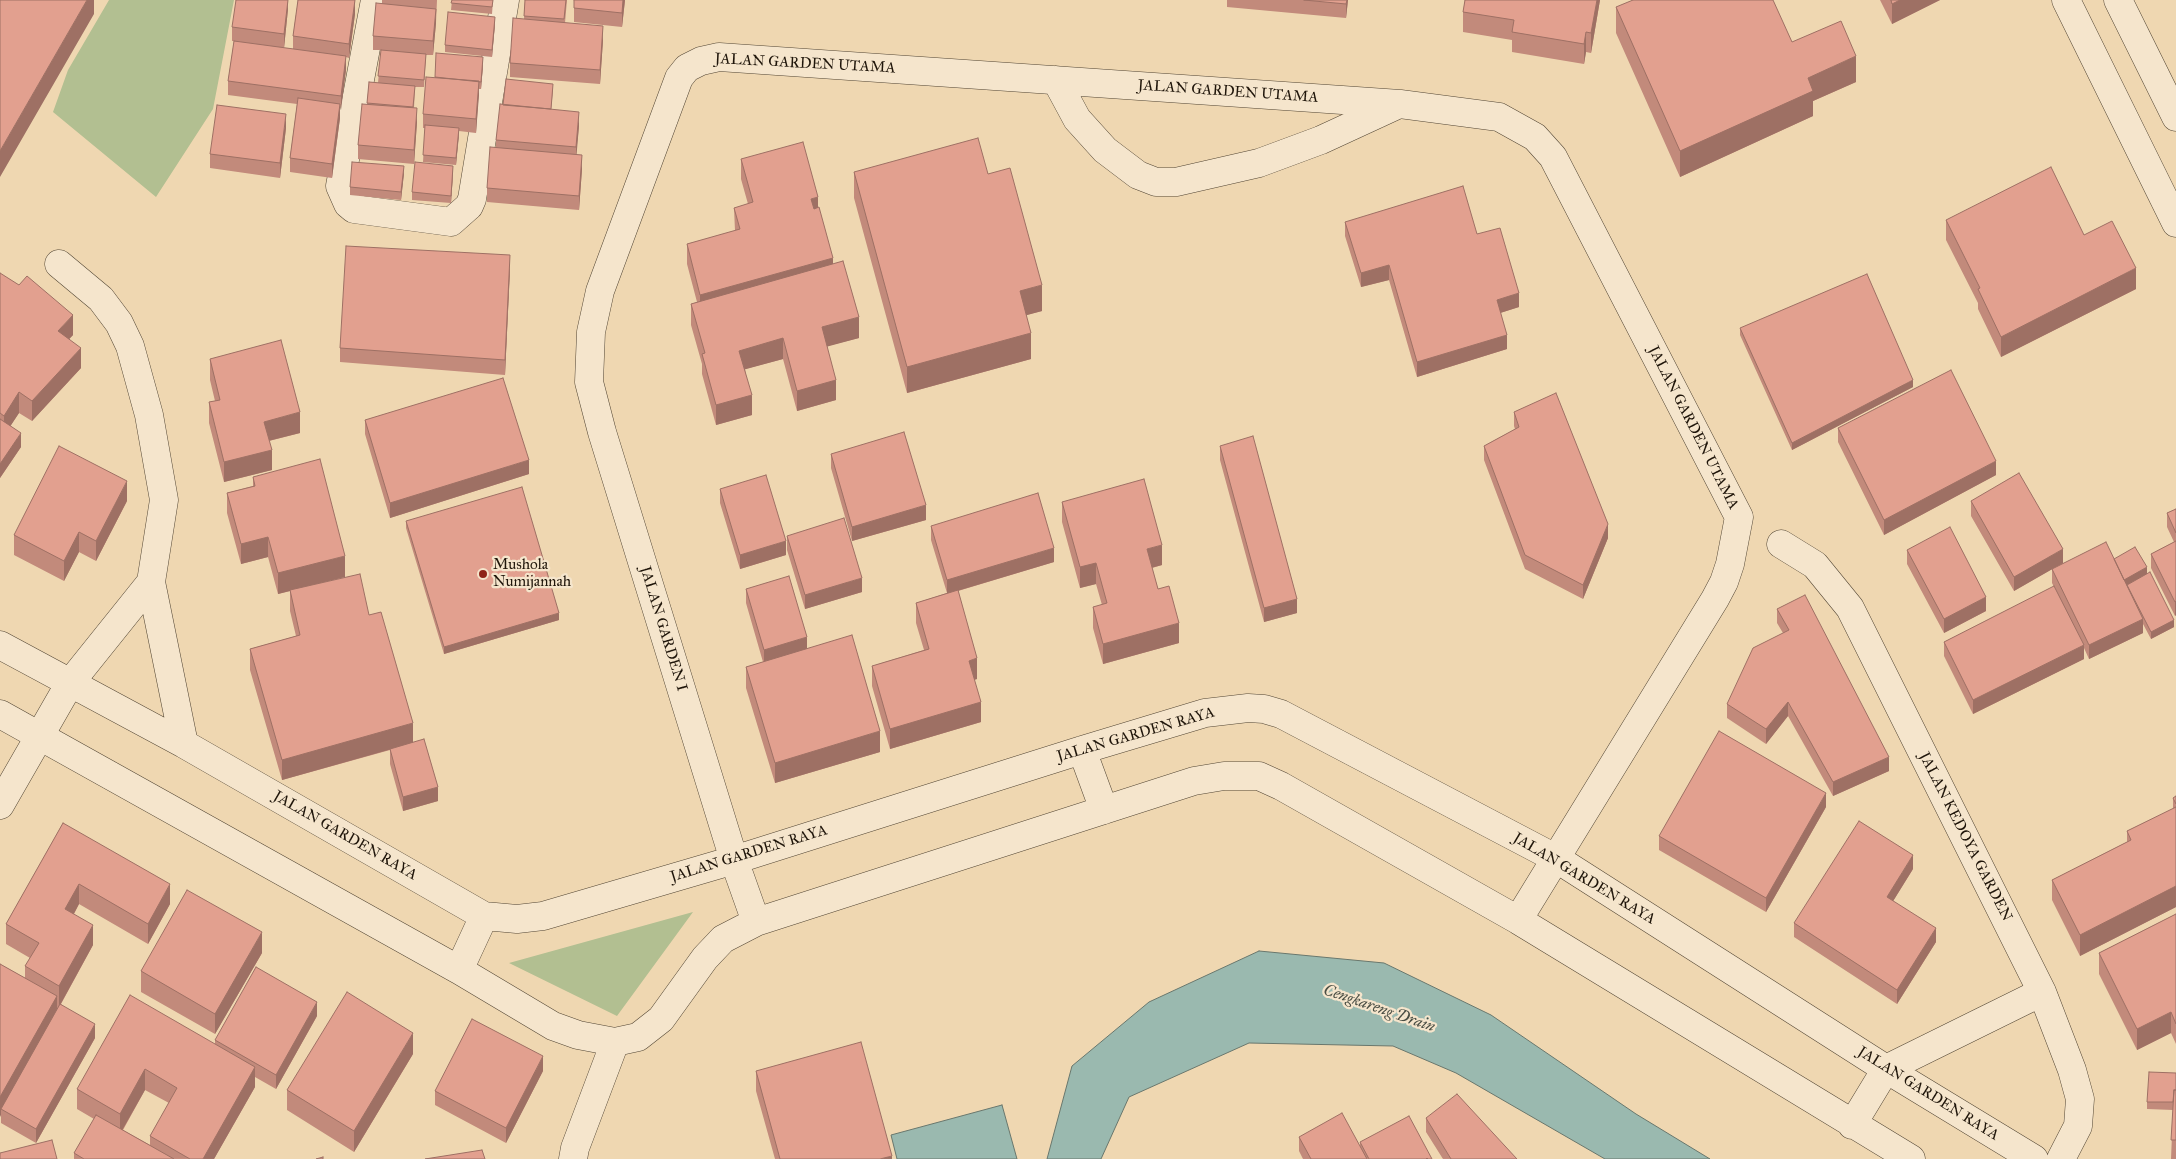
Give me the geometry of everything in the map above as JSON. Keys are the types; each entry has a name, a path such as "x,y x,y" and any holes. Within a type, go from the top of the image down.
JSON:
{"street":[{"path":"375,0 340,186 348,204 354,209 451,222 469,206 472,199 505,0"},
{"path":"2066,0 2176,223"},
{"path":"2118,0 2176,117"},
{"name":"JALAN GARDEN UTAMA","path":"591,332 600,290 679,78 687,68 701,61 719,57 1400,104 1499,117 1535,137 1552,157 1739,517 1730,564 1716,599 1518,920"},
{"path":"1056,80 1078,119 1105,150 1138,175 1156,182 1176,182 1259,163 1321,140 1400,104"},
{"path":"59,264 101,299 119,323 130,346 149,415 164,500 151,582 184,744"},
{"name":"JALAN GARDEN I","path":"591,332 589,382 602,432 734,860 756,922"},
{"name":"JALAN KEDOYA GARDEN","path":"1781,544 1815,565 1850,608 2042,992 2072,1070 2080,1099 2078,1126 2061,1159"},
{"path":"0,805 70,683 151,582"},
{"name":"JALAN GARDEN RAYA","path":"0,645 184,744 484,916 518,919 543,916 734,860 1205,713 1248,708 1264,709 1281,714 1557,859 1886,1069 2034,1159"},
{"path":"0,714 459,970 553,1026 578,1035 616,1042 638,1037 661,1019 706,958 723,939 756,922 1194,781 1224,776 1260,776 1281,786 1518,920 1852,1125 1911,1159"},
{"path":"1082,750 1104,810"},
{"path":"459,970 484,916"},
{"path":"1852,1125 1886,1069 2042,992"},
{"path":"573,1159 575,1148 616,1042"}],"green space":[{"path":"109,0 234,0 213,109 156,197 53,112 68,70"},
{"path":"693,912 617,1016 509,963"}],"water":[{"name":"Cengkareng Drain","path":"1259,951 1384,963 1491,1015 1636,1114 1710,1159 1605,1159 1456,1073 1393,1046 1249,1043 1129,1097 1101,1159 1047,1159 1072,1066 1149,1002"},
{"path":"1002,1105 1017,1159 897,1159 891,1135"}],"building":[{"path":"0,0 87,0 0,151"},
{"path":"236,0 288,0 284,34 232,27"},
{"path":"298,0 355,0 349,44 293,36"},
{"path":"452,0 493,0 492,7 451,3"},
{"path":"525,0 566,0 564,19 524,16"},
{"path":"574,0 623,0 622,13 574,8"},
{"path":"1304,0 1347,0 1346,4"},
{"path":"1465,0 1597,0 1591,33 1586,32 1584,44 1512,32 1514,20 1463,12"},
{"path":"1633,0 1773,0 1792,42 1841,21 1856,56 1808,78 1813,91 1680,151 1616,7"},
{"path":"1891,0 1900,0 1892,4"},
{"path":"376,3 436,9 433,41 373,36"},
{"path":"448,12 495,17 492,50 445,45"},
{"path":"513,18 603,26 600,70 510,63"},
{"path":"234,41 346,56 341,96 228,81"},
{"path":"381,50 426,54 424,80 378,76"},
{"path":"436,53 483,57 481,82 435,77"},
{"path":"426,77 479,81 476,119 423,114"},
{"path":"506,79 553,84 551,109 503,105"},
{"path":"369,82 415,86 413,107 367,103"},
{"path":"298,98 340,104 332,164 290,158"},
{"path":"362,104 417,108 414,150 358,145"},
{"path":"500,104 579,112 576,147 496,140"},
{"path":"217,105 286,114 280,163 210,154"},
{"path":"425,125 459,128 456,158 423,155"},
{"path":"978,138 988,174 1010,168 1042,285 1020,291 1031,333 907,367 854,172"},
{"path":"803,142 818,197 811,199 814,209 819,207 833,258 700,295 687,244 740,229 734,208 753,202 741,159"},
{"path":"490,147 582,155 579,196 487,188"},
{"path":"352,162 404,166 401,192 350,187"},
{"path":"415,162 453,166 451,196 412,192"},
{"path":"2051,167 2084,235 2112,221 2136,268 2001,337 1978,289 1980,288 1946,220"},
{"path":"1463,186 1477,234 1500,228 1519,293 1497,300 1507,335 1417,362 1389,265 1361,273 1345,222"},
{"path":"346,246 510,255 505,360 340,348"},
{"path":"843,261 859,317 822,327 836,380 797,391 783,338 739,351 752,395 716,405 702,354 705,353 691,304"},
{"path":"0,273 19,285 27,276 73,315 58,331 81,348 32,401 19,392 4,416 0,413"},
{"path":"1867,274 1913,380 1792,443 1740,328"},
{"path":"281,340 300,412 264,422 272,450 224,462 209,402 220,400 210,359"},
{"path":"1951,370 1996,461 1884,520 1838,428"},
{"path":"503,378 529,460 390,503 365,420"},
{"path":"1556,393 1608,524 1583,585 1525,555 1484,446 1519,427 1514,412"},
{"path":"0,419 21,433 0,464"},
{"path":"904,432 926,505 852,527 831,454"},
{"path":"1253,436 1297,599 1264,608 1220,446"},
{"path":"59,446 127,481 96,541 79,532 64,561 14,535"},
{"path":"320,459 345,556 278,573 268,537 241,544 227,493 255,486 253,477"},
{"path":"2019,473 2063,549 2014,577 1971,501"},
{"path":"766,475 786,541 740,555 720,489"},
{"path":"1144,479 1162,545 1147,549 1158,589 1169,586 1179,623 1103,644 1093,607 1107,603 1096,563 1080,567 1062,502"},
{"name":"Mushola Numijannah","path":"522,487 559,613 444,647 406,521"},
{"path":"1038,493 1054,548 947,580 931,526"},
{"path":"2176,509 2176,533 2167,513"},
{"path":"844,518 862,578 805,595 787,536"},
{"path":"1950,527 1986,597 1944,619 1907,550"},
{"path":"2176,541 2176,601 2175,602 2151,554"},
{"path":"2106,542 2143,619 2089,645 2052,569"},
{"path":"2135,547 2147,567 2124,580 2114,559"},
{"path":"2150,572 2174,620 2151,632 2127,585"},
{"path":"360,574 369,615 381,612 413,723 282,760 250,649 300,635 290,590"},
{"path":"789,576 807,637 764,650 746,589"},
{"path":"2054,586 2084,645 1973,700 1944,642"},
{"path":"958,590 977,658 969,661 981,702 890,729 872,666 929,649 916,603"},
{"path":"1805,595 1889,757 1833,782 1788,702 1766,729 1727,704 1753,648 1789,630 1777,609"},
{"path":"852,635 880,731 775,763 746,667"},
{"path":"1719,731 1826,793 1766,898 1659,836"},
{"path":"424,739 438,787 403,797 390,749"},
{"path":"2176,807 2176,886 2080,935 2052,880 2131,840 2127,831"},
{"path":"1859,821 1913,855 1887,897 1936,928 1897,990 1794,923"},
{"path":"63,823 170,884 148,924 79,884 65,909 93,925 59,986 25,966 39,943 6,924"},
{"path":"187,890 262,932 215,1014 141,971"},
{"path":"2176,914 2176,1024 2171,1012 2137,1029 2099,953"},
{"path":"0,964 57,996 0,1097"},
{"path":"256,967 317,1002 276,1075 215,1040"},
{"path":"347,992 413,1033 354,1131 287,1090"},
{"path":"130,995 255,1067 203,1159 190,1159 150,1136 177,1088 145,1069 120,1114 77,1089"},
{"path":"60,1004 95,1024 36,1129 1,1109"},
{"path":"472,1019 543,1056 506,1128 435,1091"},
{"path":"861,1042 892,1156 880,1159 780,1159 756,1071"},
{"path":"2149,1072 2176,1073 2176,1090 2174,1090 2173,1102 2147,1102"},
{"path":"2174,1090 2176,1090 2176,1140 2171,1140"},
{"path":"1457,1094 1517,1159 1451,1159 1426,1118"},
{"path":"1342,1113 1367,1159 1311,1159 1299,1137"},
{"path":"96,1115 174,1159 84,1159 74,1153"},
{"path":"1409,1116 1432,1159 1369,1159 1360,1142"},
{"path":"52,1140 57,1159 0,1159 0,1153"},
{"path":"482,1150 485,1159 425,1159"}],"place":[{"name":"Mushola Numijannah","path":"483,574"}]}
